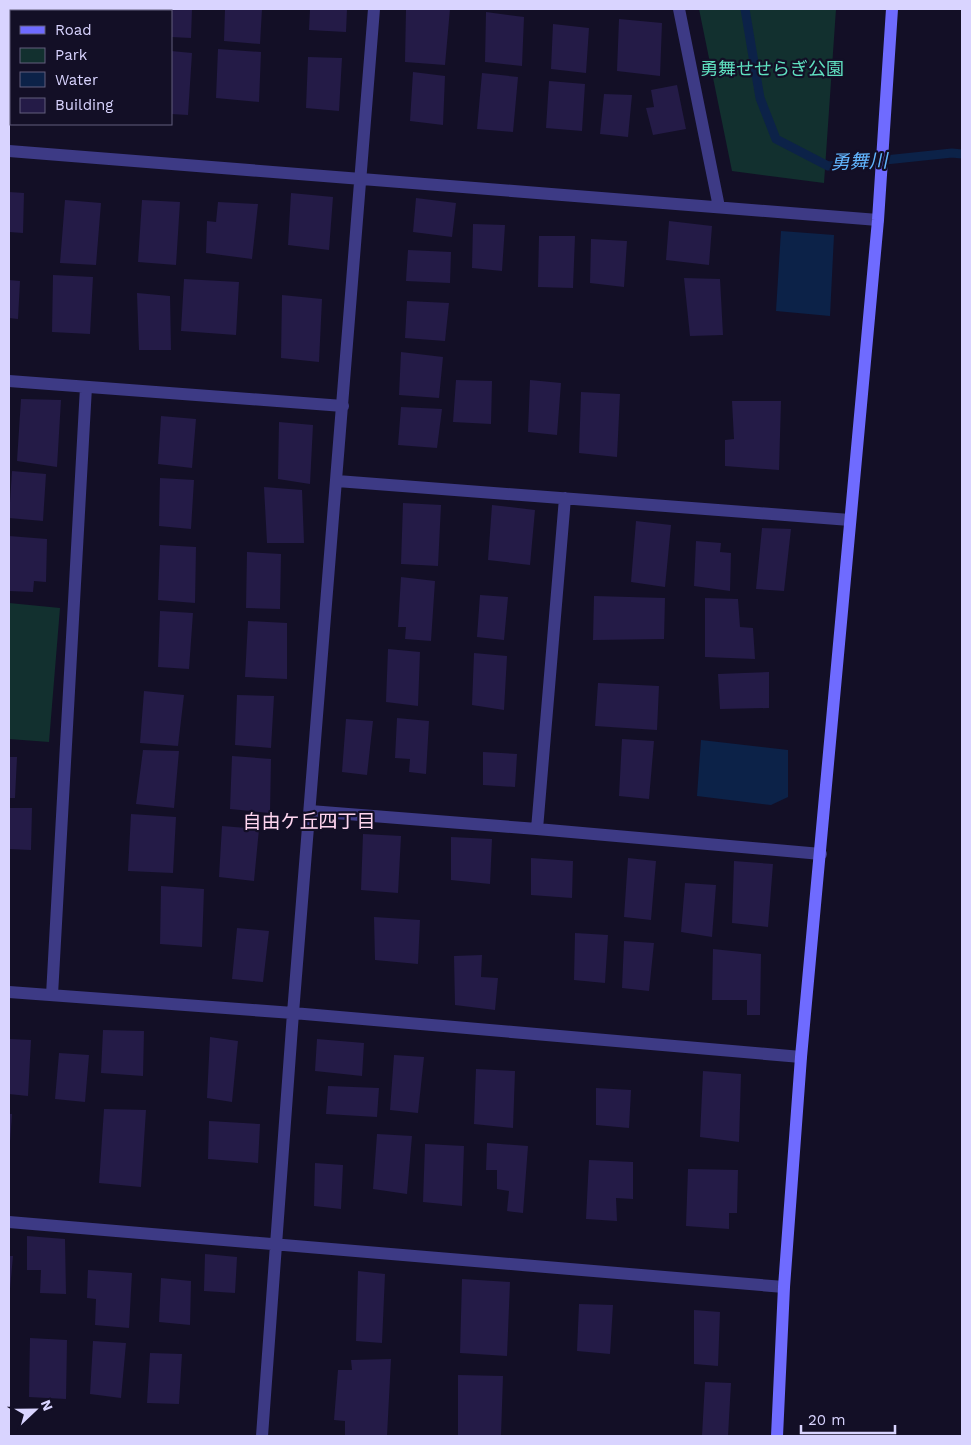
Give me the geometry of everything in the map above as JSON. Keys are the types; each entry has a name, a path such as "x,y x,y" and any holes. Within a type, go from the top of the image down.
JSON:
{"street":[{"path":"262,1436 293,1013 374,9"},
{"path":"679,9 720,207"},
{"path":"777,1436 784,1287 801,1056 878,220 892,9"},
{"path":"9,151 878,220"},
{"path":"9,381 343,406"},
{"path":"52,995 86,387"},
{"path":"336,481 850,520"},
{"path":"537,829 565,498"},
{"path":"310,811 821,854"},
{"path":"9,992 293,1013 801,1056"},
{"path":"9,1222 784,1287"}],"green space":[{"name":"勇舞せせらぎ公園","path":"699,9 836,9 824,183 732,171"},
{"path":"9,603 60,608 49,742 9,739"}],"water":[{"path":"781,231 834,235 830,316 776,311"},
{"path":"701,740 788,750 788,797 771,805 697,796"}],"building":[{"path":"9,9 41,9 10,10 9,22"},
{"path":"73,9 106,9 106,10"},
{"path":"192,9 191,38 172,37 172,10 151,10"},
{"path":"225,9 262,9 260,44 224,41"},
{"path":"310,9 347,9 346,32 309,30"},
{"path":"406,9 450,9 445,65 405,62"},
{"path":"486,12 524,17 522,66 485,62"},
{"path":"619,19 662,23 660,76 617,71"},
{"path":"553,24 589,28 586,73 551,69"},
{"path":"9,34 10,97 9,97"},
{"path":"218,49 261,52 259,102 216,98"},
{"path":"172,51 192,53 188,115 172,114"},
{"path":"308,57 342,58 339,111 306,108"},
{"path":"413,72 445,76 443,125 410,121"},
{"path":"482,73 518,77 513,132 477,129"},
{"path":"549,81 585,84 582,131 546,128"},
{"path":"677,85 686,129 653,135 646,108 654,107 651,90"},
{"path":"604,94 632,95 628,137 600,134"},
{"path":"9,192 24,193 23,233 9,232"},
{"path":"291,193 333,197 329,250 288,245"},
{"path":"416,198 456,203 452,237 413,232"},
{"path":"65,200 101,203 96,265 60,263"},
{"path":"142,200 180,202 176,265 138,262"},
{"path":"218,202 258,204 252,259 206,253 207,221 216,222"},
{"path":"669,221 712,226 709,265 666,260"},
{"path":"473,224 505,225 502,271 472,268"},
{"path":"539,236 575,236 573,288 538,287"},
{"path":"591,239 627,241 624,287 590,283"},
{"path":"408,250 451,252 450,283 406,281"},
{"path":"53,275 93,277 90,334 52,332"},
{"path":"684,278 720,279 723,335 690,336"},
{"path":"184,279 239,282 236,335 181,331"},
{"path":"9,280 20,281 18,319 9,318"},
{"path":"137,293 170,296 171,350 139,350"},
{"path":"282,295 322,299 319,362 281,358"},
{"path":"407,301 449,303 445,341 405,338"},
{"path":"401,352 443,357 439,398 399,395"},
{"path":"456,380 492,381 491,424 453,422"},
{"path":"530,380 561,383 557,435 528,432"},
{"path":"581,392 620,394 617,457 579,453"},
{"path":"21,399 61,400 57,467 17,461"},
{"path":"732,401 781,401 779,470 725,466 725,440 734,439"},
{"path":"401,407 442,409 437,448 398,445"},
{"path":"161,416 196,419 192,468 158,464"},
{"path":"279,422 313,425 310,484 278,479"},
{"path":"12,471 46,474 43,521 9,518"},
{"path":"160,478 194,480 191,529 159,526"},
{"path":"264,487 302,490 304,543 267,543"},
{"path":"403,503 441,505 438,566 401,564"},
{"path":"492,505 535,510 530,565 488,560"},
{"path":"636,521 671,525 665,587 631,582"},
{"path":"762,528 791,529 784,591 756,589"},
{"path":"9,536 47,539 46,582 34,581 33,592 9,591"},
{"path":"696,541 721,543 720,552 731,553 730,591 694,586"},
{"path":"160,545 196,547 195,603 158,600"},
{"path":"247,552 281,554 280,609 246,608"},
{"path":"401,577 435,581 431,641 405,639 406,627 398,627"},
{"path":"480,595 508,597 504,640 477,637"},
{"path":"594,596 665,598 664,639 593,640"},
{"path":"705,598 738,599 740,627 753,628 755,659 705,657"},
{"path":"160,611 193,613 189,669 158,667"},
{"path":"248,621 287,623 287,679 245,677"},
{"path":"388,649 420,652 418,706 386,702"},
{"path":"474,653 507,656 504,710 472,705"},
{"path":"769,672 769,708 720,709 718,674"},
{"path":"598,683 659,686 657,730 595,726"},
{"path":"144,691 184,695 178,746 140,743"},
{"path":"237,695 274,696 271,748 235,745"},
{"path":"397,718 429,721 426,774 409,772 410,759 395,758"},
{"path":"346,719 373,721 367,775 342,772"},
{"path":"622,739 654,741 649,799 619,796"},
{"path":"143,750 179,751 174,808 136,804"},
{"path":"483,752 517,754 515,787 483,785"},
{"path":"232,756 271,759 270,813 230,809"},
{"path":"9,757 17,757 15,798 9,798"},
{"path":"9,808 32,808 31,850 9,849"},
{"path":"131,814 176,817 173,873 128,871"},
{"path":"222,826 259,829 254,881 219,877"},
{"path":"363,834 401,836 398,893 361,890"},
{"path":"451,837 492,839 490,884 451,880"},
{"path":"531,858 573,861 572,898 531,895"},
{"path":"628,858 656,861 651,920 624,917"},
{"path":"734,861 773,864 768,927 732,923"},
{"path":"685,883 716,885 712,937 681,932"},
{"path":"161,886 204,889 202,947 160,944"},
{"path":"374,917 420,920 418,964 375,960"},
{"path":"237,928 269,931 263,982 232,979"},
{"path":"575,933 608,935 605,983 574,980"},
{"path":"624,941 654,943 649,991 622,988"},
{"path":"713,949 761,954 760,1015 747,1015 747,1000 712,1000"},
{"path":"482,955 481,977 498,978 495,1010 455,1005 454,956"},
{"path":"103,1030 144,1031 143,1076 101,1073"},
{"path":"210,1037 238,1041 232,1102 207,1098"},
{"path":"9,1039 31,1040 28,1096 9,1094"},
{"path":"317,1039 364,1043 362,1076 315,1071"},
{"path":"59,1053 89,1055 85,1102 55,1099"},
{"path":"394,1055 424,1057 418,1113 390,1110"},
{"path":"476,1069 515,1071 513,1128 474,1124"},
{"path":"703,1071 741,1074 739,1142 700,1137"},
{"path":"328,1086 379,1088 377,1117 326,1114"},
{"path":"596,1088 631,1090 629,1128 596,1125"},
{"path":"104,1109 146,1110 141,1187 99,1183"},
{"path":"9,1114 12,1114 10,1142 9,1142"},
{"path":"209,1121 260,1124 258,1163 208,1159"},
{"path":"377,1134 412,1136 407,1194 373,1189"},
{"path":"487,1143 528,1146 523,1213 507,1211 509,1191 497,1189 497,1170 486,1170"},
{"path":"425,1144 464,1146 462,1206 423,1202"},
{"path":"589,1160 633,1162 633,1199 616,1198 617,1221 586,1219"},
{"path":"315,1163 343,1165 341,1209 314,1206"},
{"path":"688,1169 738,1170 737,1213 729,1213 729,1229 686,1226"},
{"path":"27,1236 65,1239 66,1294 40,1293 41,1270 27,1270"},
{"path":"205,1254 237,1257 235,1293 204,1291"},
{"path":"9,1256 13,1256 10,1289 9,1289"},
{"path":"88,1270 132,1273 129,1328 95,1325 96,1299 87,1298"},
{"path":"358,1271 385,1274 382,1343 356,1341"},
{"path":"161,1278 191,1281 190,1325 159,1322"},
{"path":"462,1279 510,1282 507,1356 460,1353"},
{"path":"579,1304 613,1305 610,1354 577,1351"},
{"path":"694,1310 720,1312 718,1366 694,1364"},
{"path":"30,1338 67,1340 66,1399 29,1397"},
{"path":"93,1341 126,1343 121,1398 90,1394"},
{"path":"150,1353 182,1354 179,1404 147,1403"},
{"path":"391,1359 387,1436 345,1435 345,1421 334,1420 338,1370 352,1370 351,1360"},
{"path":"458,1375 503,1376 501,1436 458,1436"},
{"path":"705,1382 731,1383 728,1436 702,1436"}],"waterway":[{"name":"勇舞川","path":"745,9 760,98 776,139 828,166 952,153 962,154"}],"district":[{"name":"自由ケ丘四丁目","path":"309,821"}]}
